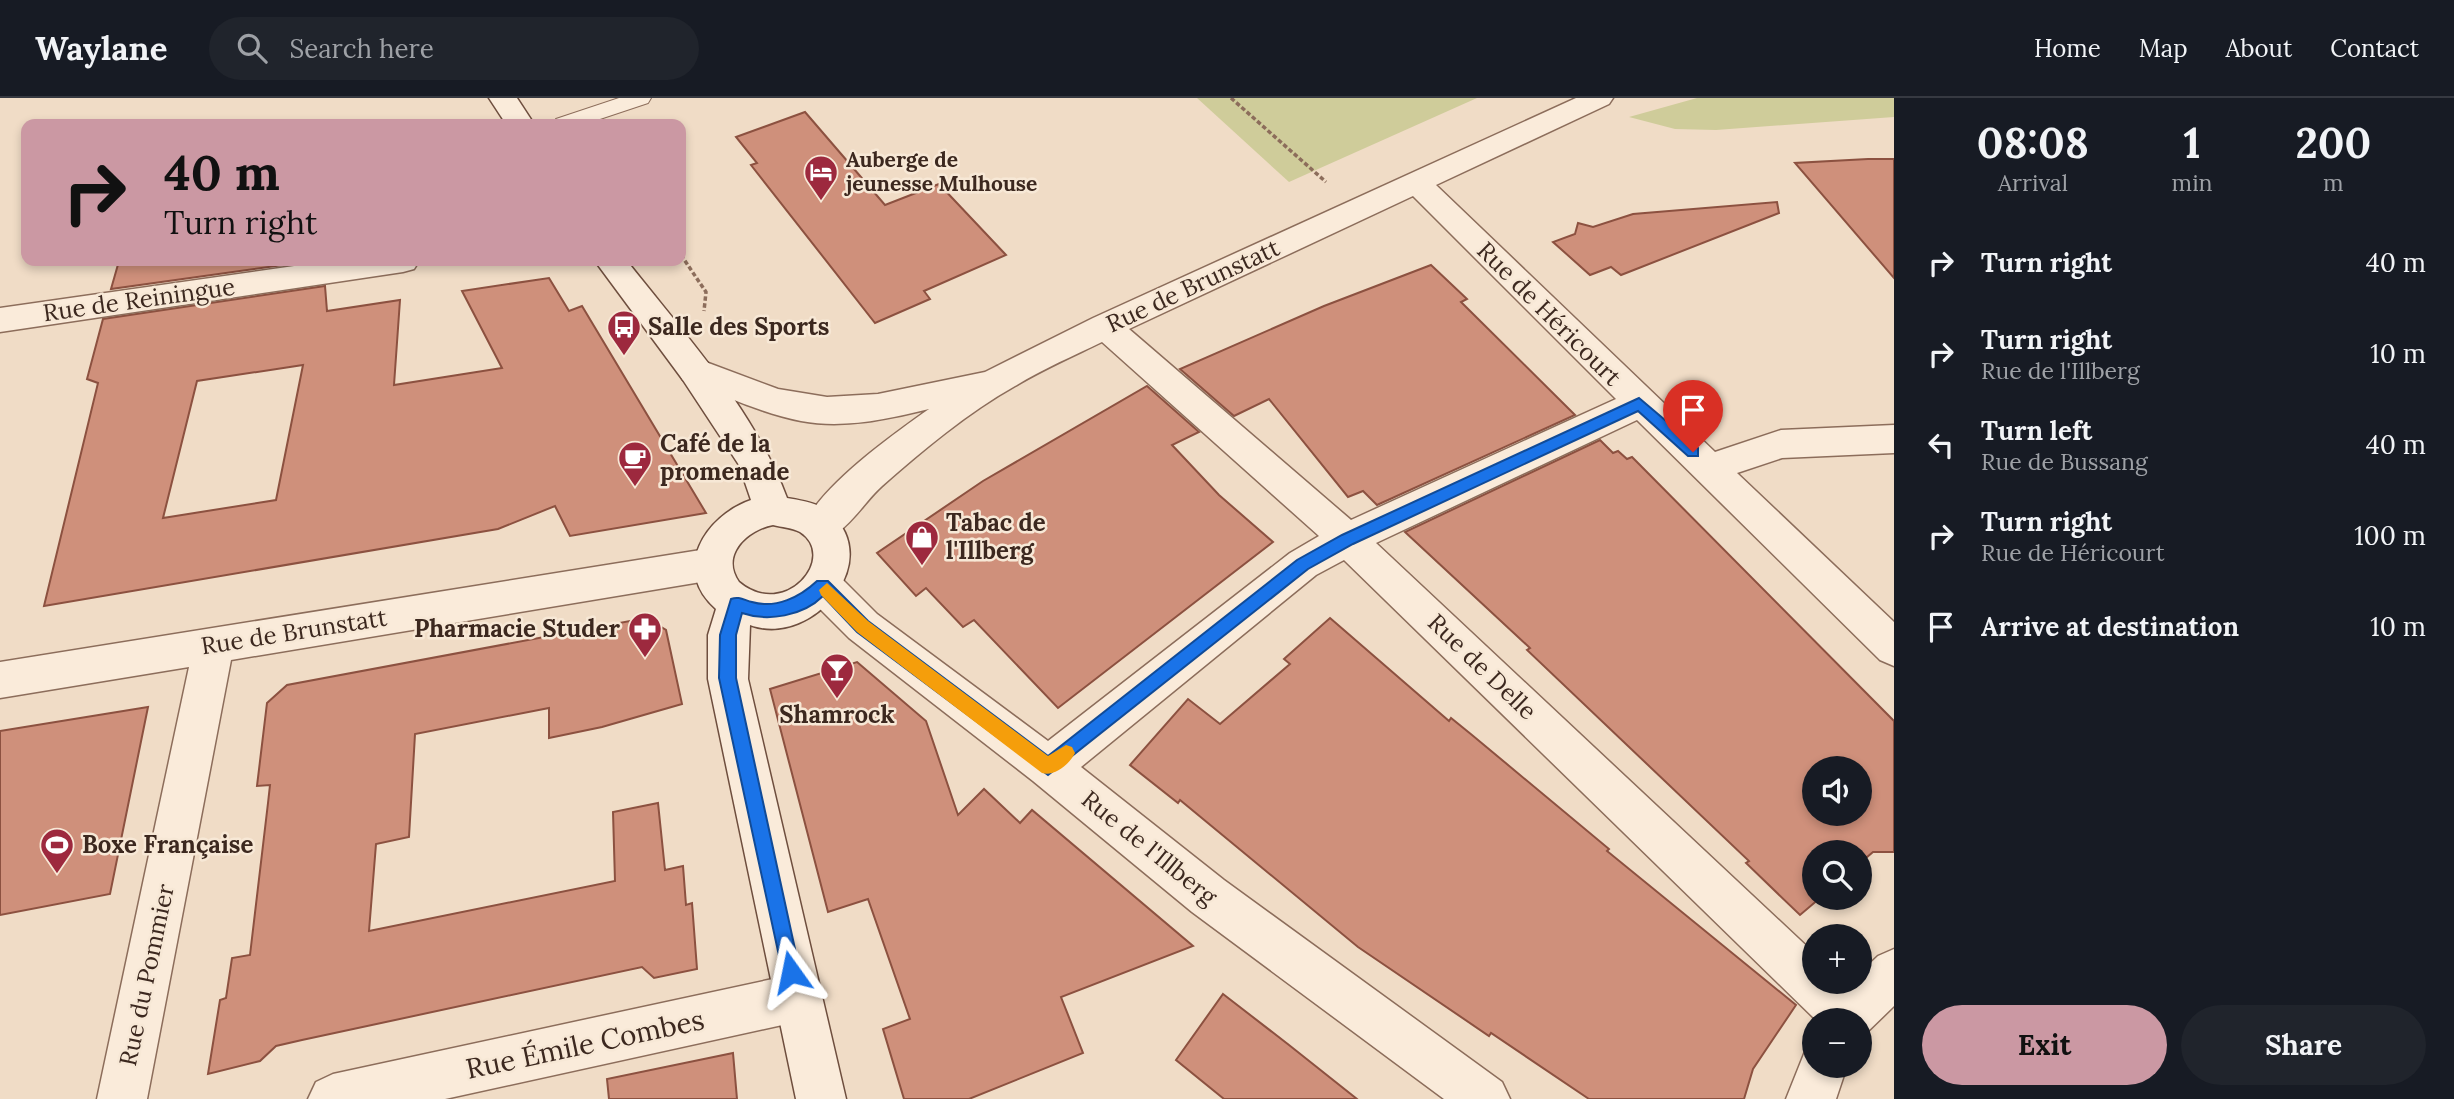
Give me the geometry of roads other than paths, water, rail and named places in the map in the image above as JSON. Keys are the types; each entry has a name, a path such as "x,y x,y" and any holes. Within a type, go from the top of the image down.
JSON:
{"street":[{"path":"503,98 517,119"},
{"name":"Rue de Brunstatt","path":"821,526 863,481 911,440 1002,377 1105,326 1600,98"},
{"name":"Rue de Héricourt","path":"1417,183 1639,404 1710,468 1894,648"},
{"name":"Rue de Reiningue","path":"0,320 369,266"},
{"path":"614,266 695,370 755,460 773,510"},
{"name":"Rue de Delle","path":"1105,326 1347,539 1837,1008"},
{"path":"695,370 776,402 823,410 868,411 1002,377"},
{"path":"1048,767 1303,564 1347,539 1639,404"},
{"path":"1710,468 1780,444 1894,439"},
{"path":"773,510 791,511 808,517 821,526 830,540 833,555 831,571 823,586 810,598 773,612 754,610 737,604 724,593 716,579 713,564 716,547 738,521 773,510"},
{"name":"Rue de Brunstatt","path":"0,680 713,564"},
{"name":"Rue de l'Illberg","path":"823,586 863,626 1048,767 1208,896 1485,1099"},
{"path":"737,604 728,635 728,678 796,998 821,1099"},
{"name":"Rue du Pommier","path":"122,1099 214,644"},
{"path":"1859,1008 1894,972"},
{"name":"Rue Émile Combes","path":"333,1099 796,998"},
{"path":"1811,1099 1819,1078"}],"lane":[{"path":"579,119 640,98"}],"place":[{"name":"Auberge de jeunesse Mulhouse","path":"821,202"},
{"name":"Salle des Sports","path":"624,357"},
{"name":"Café de la promenade","path":"635,488"},
{"name":"Tabac de l'Illberg","path":"922,567"},
{"name":"Pharmacie Studer","path":"645,659"},
{"name":"Shamrock","path":"837,700"},
{"name":"Boxe Française","path":"57,875"}]}
